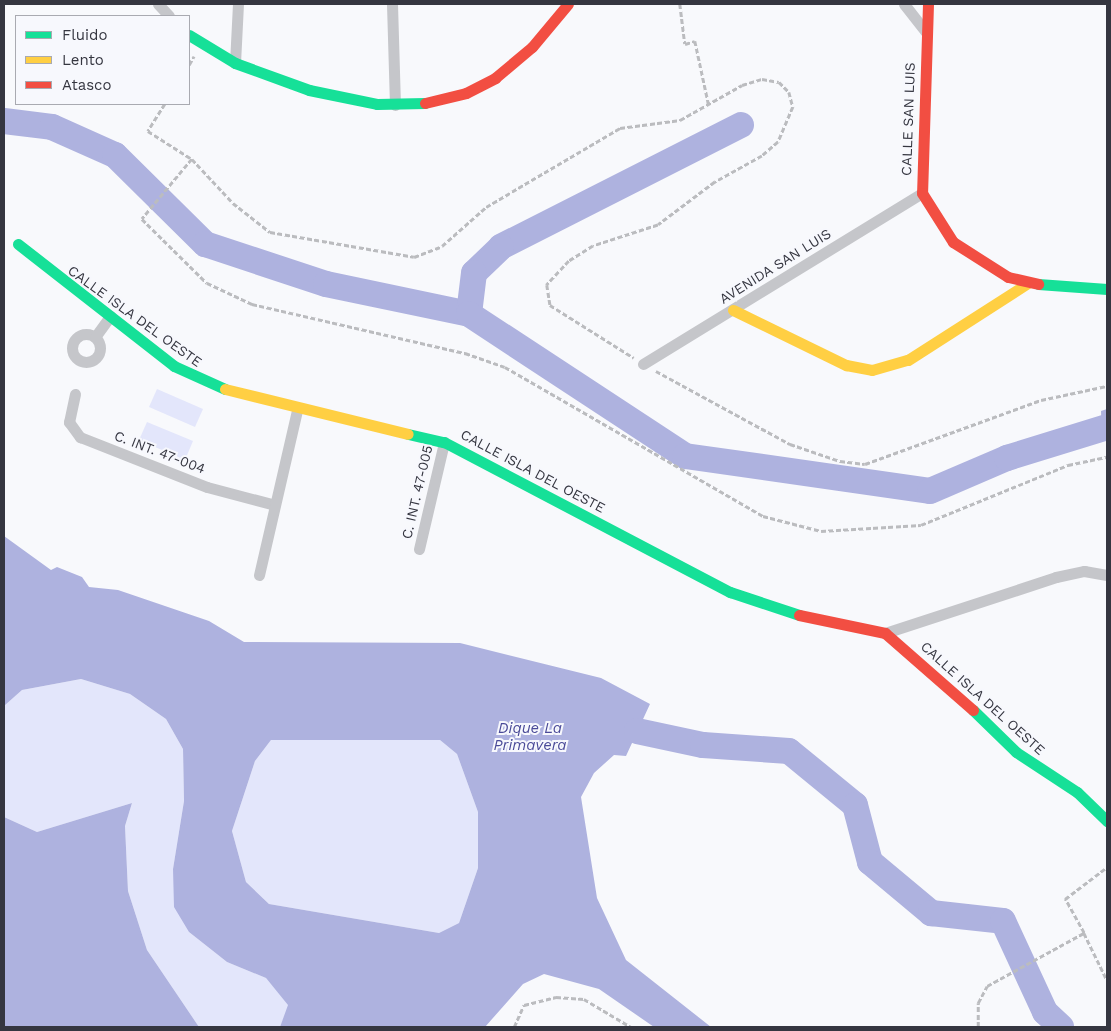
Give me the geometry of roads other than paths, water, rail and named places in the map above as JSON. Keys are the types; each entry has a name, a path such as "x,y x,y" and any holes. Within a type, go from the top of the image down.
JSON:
{"street":[{"path":"158,4 168,15"},
{"path":"235,63 238,4"},
{"path":"392,4 395,105"},
{"path":"190,36 235,63 309,90 395,105 449,98 495,78 532,47 568,4"},
{"path":"904,4 927,33"},
{"name":"CALLE SAN LUIS","path":"925,7 927,33 922,193 953,242 995,271 1028,283 1107,289"},
{"name":"AVENIDA SAN LUIS","path":"643,364 922,193"},
{"name":"CALLE ISLA DEL OESTE","path":"18,244 110,316 204,383 297,410 444,442 730,592 787,614 885,633 935,673 1016,752 1077,792 1107,821"},
{"path":"733,310 846,365 872,370 908,360 1028,283"},
{"path":"95,337 110,316"},
{"name":"C. INT. 47-004","path":"75,394 69,422 80,437 207,487 275,505"},
{"path":"259,575 297,410"},
{"name":"C. INT. 47-005","path":"418,549 444,442"},
{"name":"CALLE ISLA DEL OESTE","path":"885,633 1056,577 1084,571 1107,575"}],"water":[{"path":"1107,409 1107,439 1102,440 1101,411"},
{"name":"Dique La Primavera","path":"4,536 51,570 57,567 82,577 89,587 118,590 209,621 244,642 460,643 601,678 650,704 626,756 614,755 594,773 581,797 597,898 626,960 711,1027 654,1027 599,989 544,974 523,984 485,1027 280,1027 288,1005 266,978 227,962 189,932 174,907 173,869 184,801 183,749 166,719 130,694 81,679 22,690 4,706","holes":["271,740 440,740 457,754 478,812 478,868 459,923 439,933 269,904 246,882 232,831 255,761"]},
{"path":"132,803 125,826 128,891 147,950 199,1027 4,1027 4,817 37,832"}],"waterway":[{"path":"4,121 52,127 115,155 205,244 326,284 469,314"},
{"path":"741,125 501,247 474,273 469,314 685,456 930,491 1007,458 1107,427"},
{"path":"637,731 703,745 789,751 855,805 870,862 931,913 1003,921 1045,1012 1061,1027"}]}
